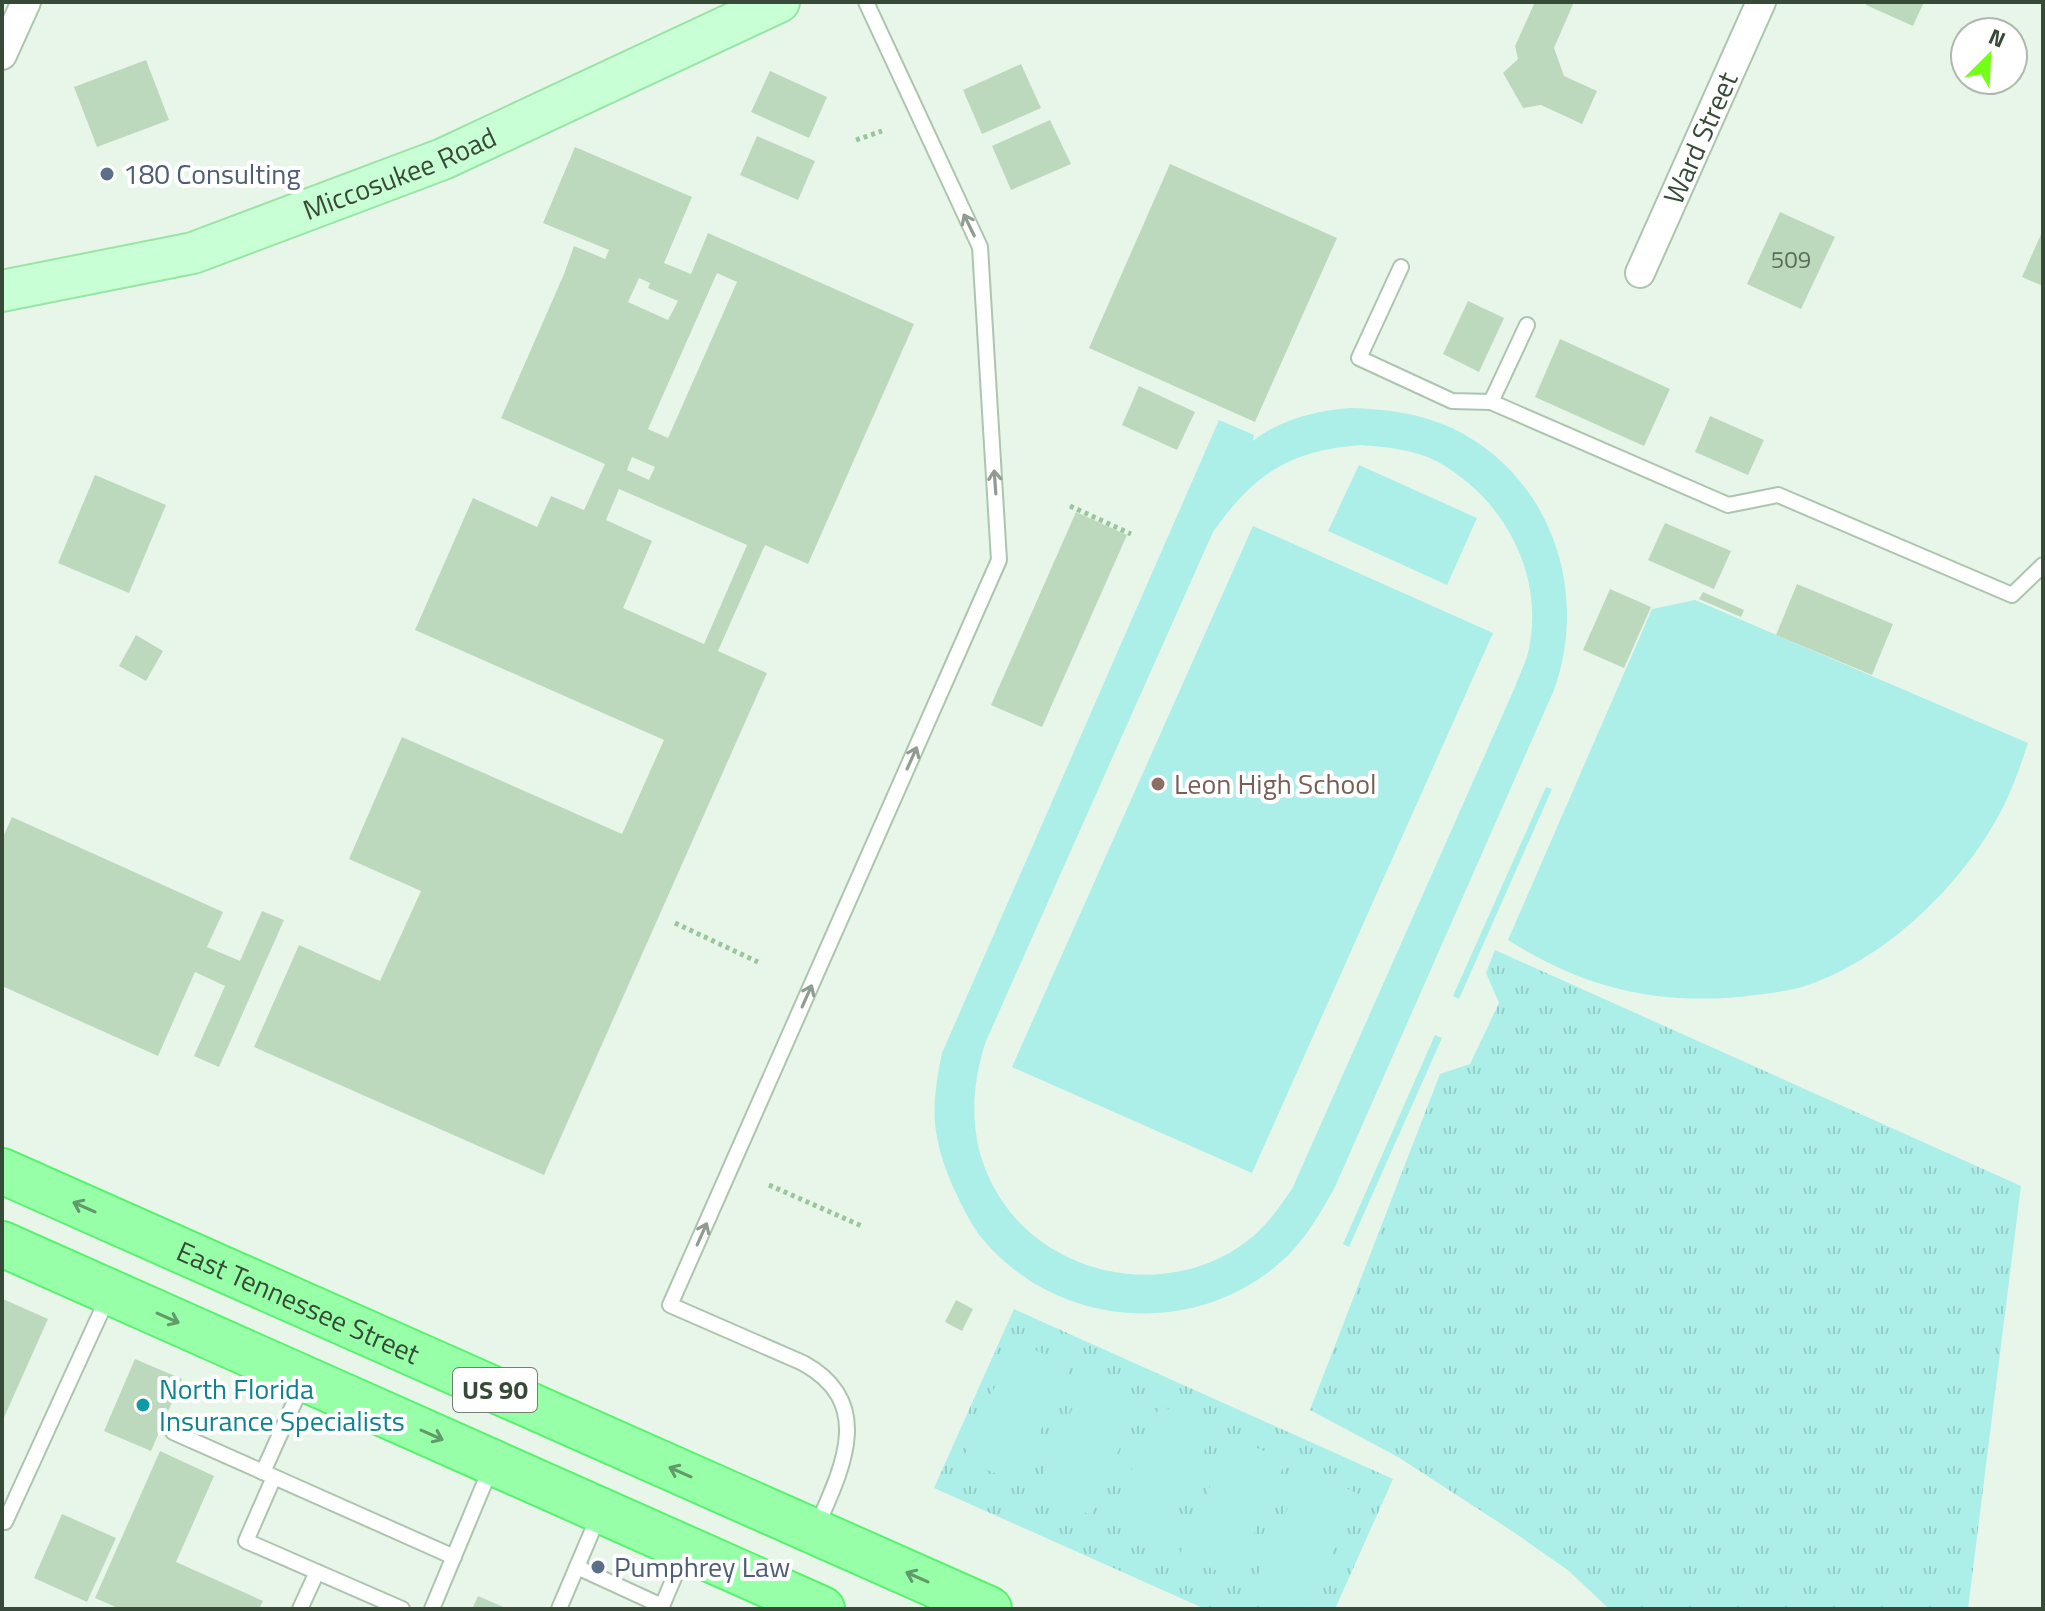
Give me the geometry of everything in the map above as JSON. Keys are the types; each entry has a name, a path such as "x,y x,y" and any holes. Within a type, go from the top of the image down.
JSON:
{"main road":[{"name":"East Tennessee Street","path":"2,1171 989,1609"},
{"path":"104,1290 125,1226"},
{"name":"US 90","path":"2,1244 687,1549 793,1600"},
{"path":"793,1600 814,1532"}],"street":[{"path":"4,47 26,2"},
{"name":"Miccosukee Road","path":"2,291 193,253 443,159 779,2"},
{"name":"Ward Street","path":"1640,273 1761,2"}],"lane":[{"path":"814,1532 837,1479 846,1448 848,1420 841,1398 826,1378 803,1363 670,1305 999,560 980,247 866,2"},
{"path":"1401,267 1359,358 1452,401 1491,402 1728,505 1778,495 2012,595 2043,565"},
{"path":"1491,402 1527,325"},
{"path":"5,1522 104,1290"},
{"path":"305,1379 246,1541 402,1609"},
{"path":"173,1432 454,1557"},
{"path":"432,1609 493,1463"},
{"path":"559,1609 601,1511"},
{"path":"577,1567 662,1606 687,1549"},
{"path":"300,1609 317,1572"}],"path":[{"path":"856,140 882,131"},
{"path":"1070,506 1131,534"},
{"path":"675,923 758,962"},
{"path":"769,1185 864,1227"}],"green space":[{"path":"1337,409 1389,411 1440,423 1486,449 1514,475 1537,505 1553,539 1563,576 1567,613 1564,652 1554,690 1335,1187 1305,1235 1282,1261 1248,1286 1210,1303 1170,1312 1130,1313 1090,1307 1051,1292 1016,1271 985,1242 972,1224 948,1175 937,1139 935,1101 942,1053 1219,420 1254,435 1253,441 1287,422","holes":["1360,445 1410,451 1438,462 1462,478 1501,519 1515,543 1531,596 1532,624 1528,653 1293,1187 1278,1209 1246,1242 1213,1261 1178,1272 1142,1275 1106,1270 1071,1259 1040,1240 1013,1215 984,1167 974,1114 977,1077 986,1041 1213,532 1243,495 1275,469 1313,453"]},
{"path":"1359,465 1477,518 1447,585 1328,531"},
{"path":"1253,526 1493,633 1252,1173 1012,1067"},
{"path":"1695,600 2028,743 2010,793 1995,822 1939,896 1892,939 1866,957 1803,987 1739,997 1676,998 1647,994 1591,981 1563,970 1508,940 1652,609"},
{"path":"1546,787 1552,789 1459,999 1453,996"},
{"path":"1495,950 2021,1186 1968,1609 1612,1609 1569,1571 1512,1531 1398,1457 1310,1410 1440,1074 1470,1064 1499,1003 1486,973"},
{"path":"1435,1035 1442,1038 1349,1247 1343,1244"},
{"path":"1014,1309 1393,1479 1335,1609 1205,1609 934,1488"},
{"path":"1015,1341 1070,1366 1017,1483 963,1459"},
{"path":"1088,1374 1142,1398 1090,1515 1035,1491"},
{"path":"1160,1405 1214,1429 1162,1547 1108,1523"},
{"path":"1232,1437 1286,1461 1234,1579 1180,1554"},
{"path":"1305,1470 1359,1494 1308,1609 1302,1609 1252,1587"}],"building":[{"path":"1535,2 1574,2 1554,48 1564,76 1597,91 1582,124 1541,105 1523,108 1503,73 1518,59 1515,46"},
{"path":"1868,2 1924,2 1913,26 1866,5"},
{"path":"146,60 169,120 97,147 74,87"},
{"path":"1021,64 1041,108 982,134 963,90"},
{"path":"770,71 827,97 809,138 751,112"},
{"path":"1050,120 1071,164 1011,190 992,146"},
{"path":"757,136 815,161 798,200 740,175"},
{"path":"575,147 692,197 664,263 691,274 708,233 914,324 808,564 765,545 718,651 767,673 544,1175 254,1047 299,945 380,981 421,891 349,859 402,737 622,834 664,740 415,630 473,498 537,527 551,496 584,510 605,464 501,418 574,246 605,259 609,250 543,223","holes":["717,273 737,282 668,438 648,429","639,278 650,283 648,288 678,301 668,320 628,302","632,457 655,467 649,480 627,470","619,489 747,545 704,644 623,608 652,541 606,520"]},
{"path":"1170,164 1337,238 1255,422 1089,348"},
{"path":"1780,212 1835,237 1801,309 1747,284"},
{"path":"2043,230 2043,286 2022,277"},
{"path":"1468,301 1504,318 1479,372 1443,354"},
{"path":"1560,339 1670,389 1644,446 1535,397"},
{"path":"1139,386 1195,412 1177,450 1122,425"},
{"path":"1710,416 1764,440 1748,475 1695,452"},
{"path":"95,475 166,505 129,593 58,563"},
{"path":"1076,512 1127,535 1042,727 991,705"},
{"path":"1665,523 1731,551 1714,589 1648,560"},
{"path":"1797,584 1893,624 1872,675 1776,635"},
{"path":"1610,589 1651,607 1624,668 1583,650"},
{"path":"1703,592 1744,610 1741,617 1699,599"},
{"path":"136,635 163,651 146,681 119,666"},
{"path":"12,817 223,912 207,947 240,961 262,911 284,920 219,1067 194,1056 225,986 195,972 158,1056 2,986 2,839"},
{"path":"3,1299 48,1319 2,1422 2,1302"},
{"path":"956,1300 973,1309 962,1331 945,1322"},
{"name":"North Florida Insurance Specialists","path":"135,1359 182,1379 151,1451 104,1431"},
{"path":"160,1451 214,1476 176,1562 263,1601 259,1609 120,1609 95,1598"},
{"path":"62,1514 116,1538 87,1602 34,1578"},
{"path":"478,1596 508,1609 472,1609"}],"place":[{"name":"180 Consulting","path":"107,174"},
{"name":"Leon High School","path":"1158,784"},
{"name":"North Florida Insurance Specialists","path":"143,1405"},
{"name":"Pumphrey Law","path":"598,1567"}]}
